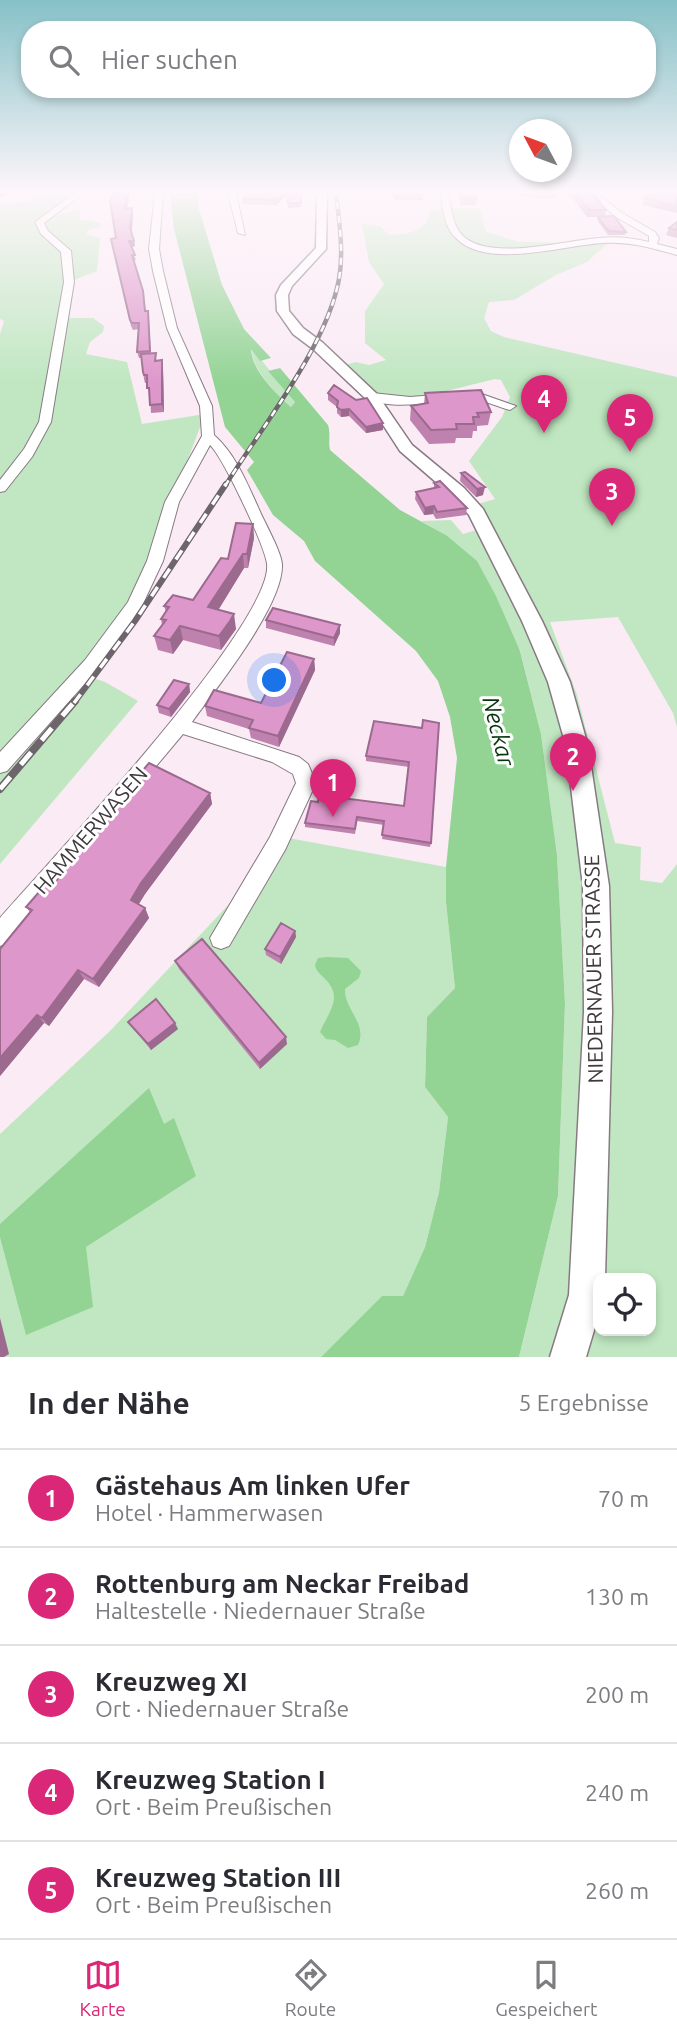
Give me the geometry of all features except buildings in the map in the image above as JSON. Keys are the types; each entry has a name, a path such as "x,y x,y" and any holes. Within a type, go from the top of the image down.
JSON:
{"main road":[{"name":"NIEDERNAUER STRASSE","path":"313,256 287,285 281,302 288,320 372,397 406,448 458,492 477,513 532,621 553,670 577,746 596,886 598,1012 587,1295 568,1357"}],"street":[{"path":"0,488 21,465 37,441 45,422 69,282 67,256"},
{"path":"0,765 91,665 135,604 155,561 172,502 208,436 206,406 172,328 155,256"},
{"path":"372,397 410,401 476,396 510,406"},
{"name":"HAMMERWASEN","path":"0,935 180,725 249,629 264,601 275,565 236,473 221,448 208,436"},
{"path":"180,725 210,737 282,757 301,769 306,783 286,831 221,938"}],"shaded area":[{"path":"0,256 98,256 97,271 69,282 63,318 93,318 104,326 103,332 90,342 86,354 127,362 142,424 205,414 146,570 127,605 79,673 105,682 138,701 0,864 0,334 4,321 0,319"},
{"path":"368,256 593,256 514,300 489,302 484,318 491,331 504,337 677,377 677,727 673,713 618,617 550,622 577,695 615,843 641,847 640,880 662,883 677,864 677,1357 519,1357 558,1196 565,1003 557,855 541,734 520,650 446,535 421,521 451,520 463,534 480,529 468,507 495,499 469,461 502,417 510,397 501,380 495,379 422,397 378,394 345,365 356,362 369,365 386,360 365,343 365,311 384,284"},
{"path":"251,347 295,402 291,407 260,372 252,356"},
{"path":"272,835 446,867 446,902 455,988 427,1017 425,1087 448,1117 439,1192 425,1247 403,1296 382,1296 321,1357 0,1357 0,1134 111,1030 230,903"}],"water":[{"name":"Neckar","path":"181,256 213,256 222,285 244,329 271,358 260,361 251,349 255,365 265,381 291,407 295,402 268,371 280,368 328,425 330,450 400,510 446,535 477,561 520,651 541,734 557,855 565,1003 558,1196 519,1357 321,1357 382,1296 403,1296 425,1247 439,1192 448,1117 425,1087 427,1017 455,988 446,902 446,867 457,758 450,717 438,681 416,651 315,561 304,541 273,515 247,470 254,462 225,427"},
{"path":"318,958 348,958 361,971 359,978 345,989 348,1004 360,1030 358,1045 348,1048 335,1040 326,1039 320,1032 334,999 331,986 315,965"},
{"path":"149,1088 164,1124 174,1118 196,1176 86,1247 93,1307 26,1335 0,1237 0,1224"}],"railway":[{"path":"225,486 307,359 332,305 339,279 341,256"},
{"path":"74,703 135,621 226,484"},
{"path":"0,789 75,701"}],"place":[{"name":"Kreuzweg Station I","path":"544,433"},
{"name":"Kreuzweg Station III","path":"630,452"},
{"name":"Kreuzweg XI","path":"612,526"},
{"name":"Rottenburg am Neckar Freibad","path":"573,791"},
{"name":"Gästehaus Am linken Ufer","path":"333,817"}]}
